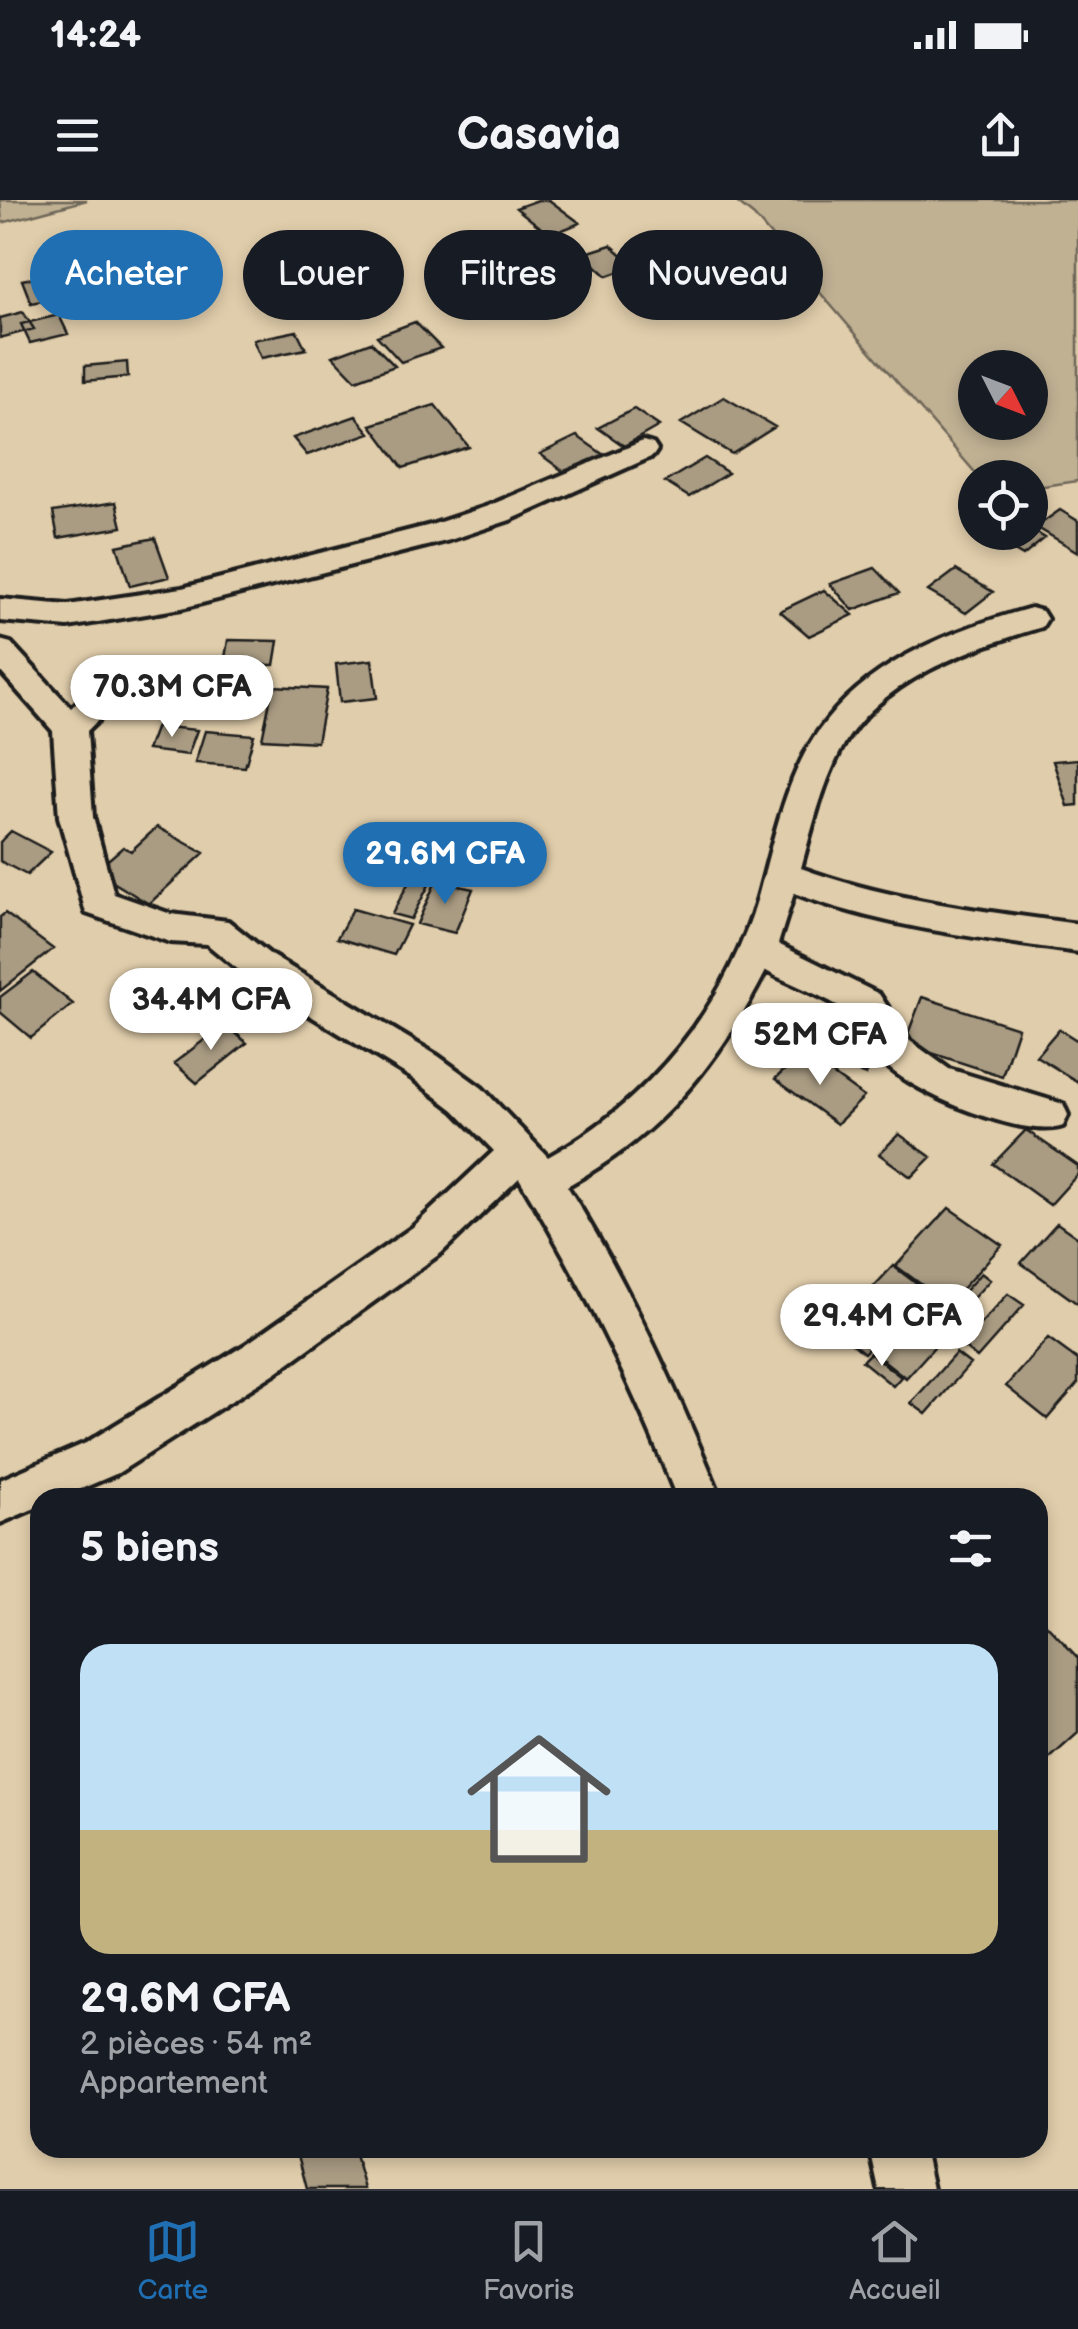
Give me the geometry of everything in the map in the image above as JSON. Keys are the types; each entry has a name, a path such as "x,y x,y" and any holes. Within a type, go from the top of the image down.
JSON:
{"street":[{"path":"0,610 68,616 182,598 439,533 499,513 644,450"},
{"path":"32,1488 102,1458 260,1360 530,1167 592,1152 636,1120 710,1032 737,992 757,950 809,790 835,732 895,676 966,638 1031,619"},
{"path":"0,650 70,728"},
{"path":"239,684 156,674 120,683 70,728 68,770 78,836 98,903 170,928 214,931 309,999 426,1066 468,1099 530,1167 582,1245 664,1411 695,1488"},
{"path":"781,874 853,901 927,917 1078,938"},
{"path":"757,950 866,1004 897,1052 935,1080 998,1103 1049,1115"},
{"path":"0,1502 30,1489"},
{"path":"899,2158 906,2189"}],"shaded area":[{"path":"0,200 87,200 2,223"},
{"path":"734,200 1078,200 1078,481 1048,485 1048,460 964,460 823,296 823,230 766,230"}],"building":[{"path":"549,200 580,223 562,230 544,230 516,208"},
{"path":"612,246 612,274 607,276 592,262 592,251"},
{"path":"30,278 30,300 22,280"},
{"path":"23,312 34,329 0,338 0,318"},
{"path":"61,320 68,334 30,343 21,324"},
{"path":"415,322 441,348 401,362 377,336"},
{"path":"297,331 306,349 261,358 253,340"},
{"path":"371,342 395,366 356,380 333,356"},
{"path":"127,362 128,377 85,381 85,366"},
{"path":"724,397 775,427 732,454 681,423"},
{"path":"435,405 469,447 403,468 371,425"},
{"path":"634,409 659,426 624,446 598,428"},
{"path":"356,416 370,433 307,455 293,438"},
{"path":"577,436 604,455 567,474 540,454"},
{"path":"705,458 728,473 689,497 665,482"},
{"path":"116,502 122,527 58,538 53,512"},
{"path":"1060,510 1078,521 1078,552 1048,534 1048,518"},
{"path":"155,538 169,577 130,586 117,546"},
{"path":"875,568 899,593 853,610 830,584"},
{"path":"956,570 993,592 966,613 928,591"},
{"path":"824,590 853,615 809,636 780,611"},
{"path":"228,640 278,641 274,665 224,664"},
{"path":"372,660 377,698 340,702 336,664"},
{"path":"273,686 327,689 317,742 262,739"},
{"path":"156,726 197,730 188,755 147,750"},
{"path":"205,731 254,735 245,767 195,763"},
{"path":"1078,759 1078,805 1068,806 1053,761"},
{"path":"157,827 204,853 149,904 95,871 123,847 131,851"},
{"path":"11,831 51,852 27,875 0,861 0,842"},
{"path":"410,880 429,885 411,919 392,914"},
{"path":"436,881 473,889 455,933 417,924"},
{"path":"353,909 409,925 394,955 337,938"},
{"path":"5,913 53,949 0,991 0,917"},
{"path":"33,972 73,1004 31,1038 0,1012 0,997"},
{"path":"922,997 1018,1028 1002,1076 904,1044"},
{"path":"225,1024 247,1043 197,1083 174,1063"},
{"path":"1059,1029 1078,1041 1078,1082 1036,1056"},
{"path":"837,1031 879,1046 866,1075 823,1060"},
{"path":"803,1053 864,1097 837,1124 775,1079"},
{"path":"1026,1130 1078,1166 1078,1174 1050,1205 993,1164"},
{"path":"899,1134 931,1157 911,1177 879,1154"},
{"path":"949,1208 1002,1245 948,1304 896,1266"},
{"path":"1057,1223 1078,1238 1078,1304 1021,1263"},
{"path":"893,1266 961,1317 906,1378 873,1352 886,1339 851,1311"},
{"path":"981,1273 990,1280 961,1311 953,1304"},
{"path":"1008,1294 1024,1305 977,1358 961,1345"},
{"path":"858,1321 879,1337 864,1353 843,1336"},
{"path":"1048,1338 1078,1360 1078,1383 1047,1419 1006,1386"},
{"path":"870,1353 901,1377 893,1386 862,1361"},
{"path":"956,1353 970,1364 926,1414 911,1403"},
{"path":"1048,1626 1078,1658 1078,1733 1048,1760"},
{"path":"299,2158 356,2158 365,2189 307,2189"}]}
